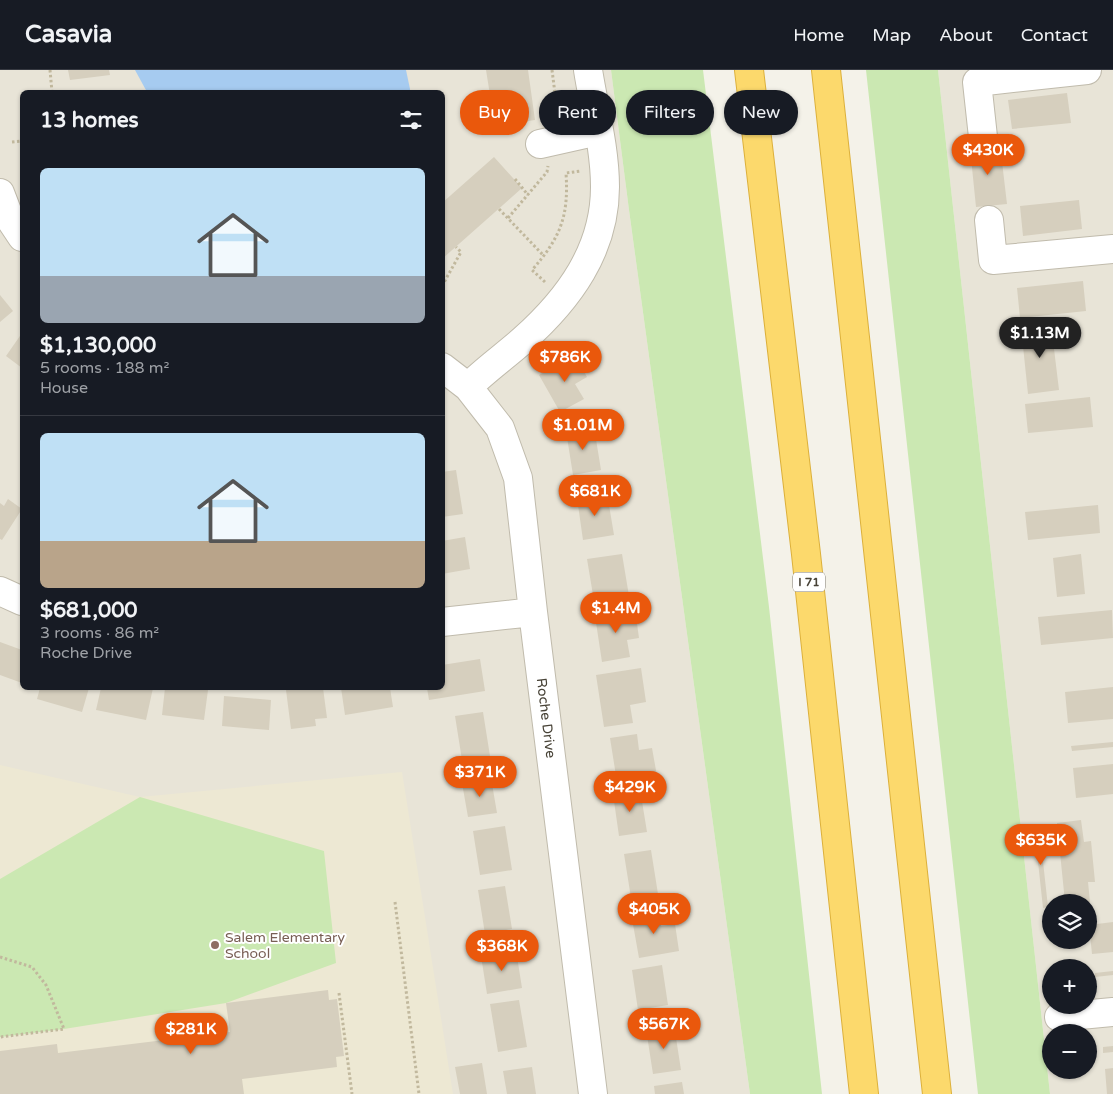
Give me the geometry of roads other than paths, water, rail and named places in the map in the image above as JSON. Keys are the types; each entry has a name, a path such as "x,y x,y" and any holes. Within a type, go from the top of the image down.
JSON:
{"highway":[{"name":"I 71","path":"749,70 807,564 864,1094"},
{"path":"826,70 937,1094"}],"street":[{"path":"588,70 591,90"},
{"path":"982,137 976,82 1087,70"},
{"path":"540,144 580,135"},
{"path":"468,387 523,340 554,309 586,264 597,240 603,209 604,168 599,135"},
{"path":"0,193 10,219 20,234"},
{"path":"989,220 993,260 1113,249"},
{"name":"Roche Drive","path":"445,369 468,387 500,428 518,478 593,1094"},
{"path":"0,591 20,600"},
{"path":"445,622 533,612"},
{"path":"1059,1017 1113,1012"}],"water":[{"path":"135,70 406,70 410,89 410,90 146,90"}],"place":[{"name":"Salem Elementary School","path":"215,945"}]}
